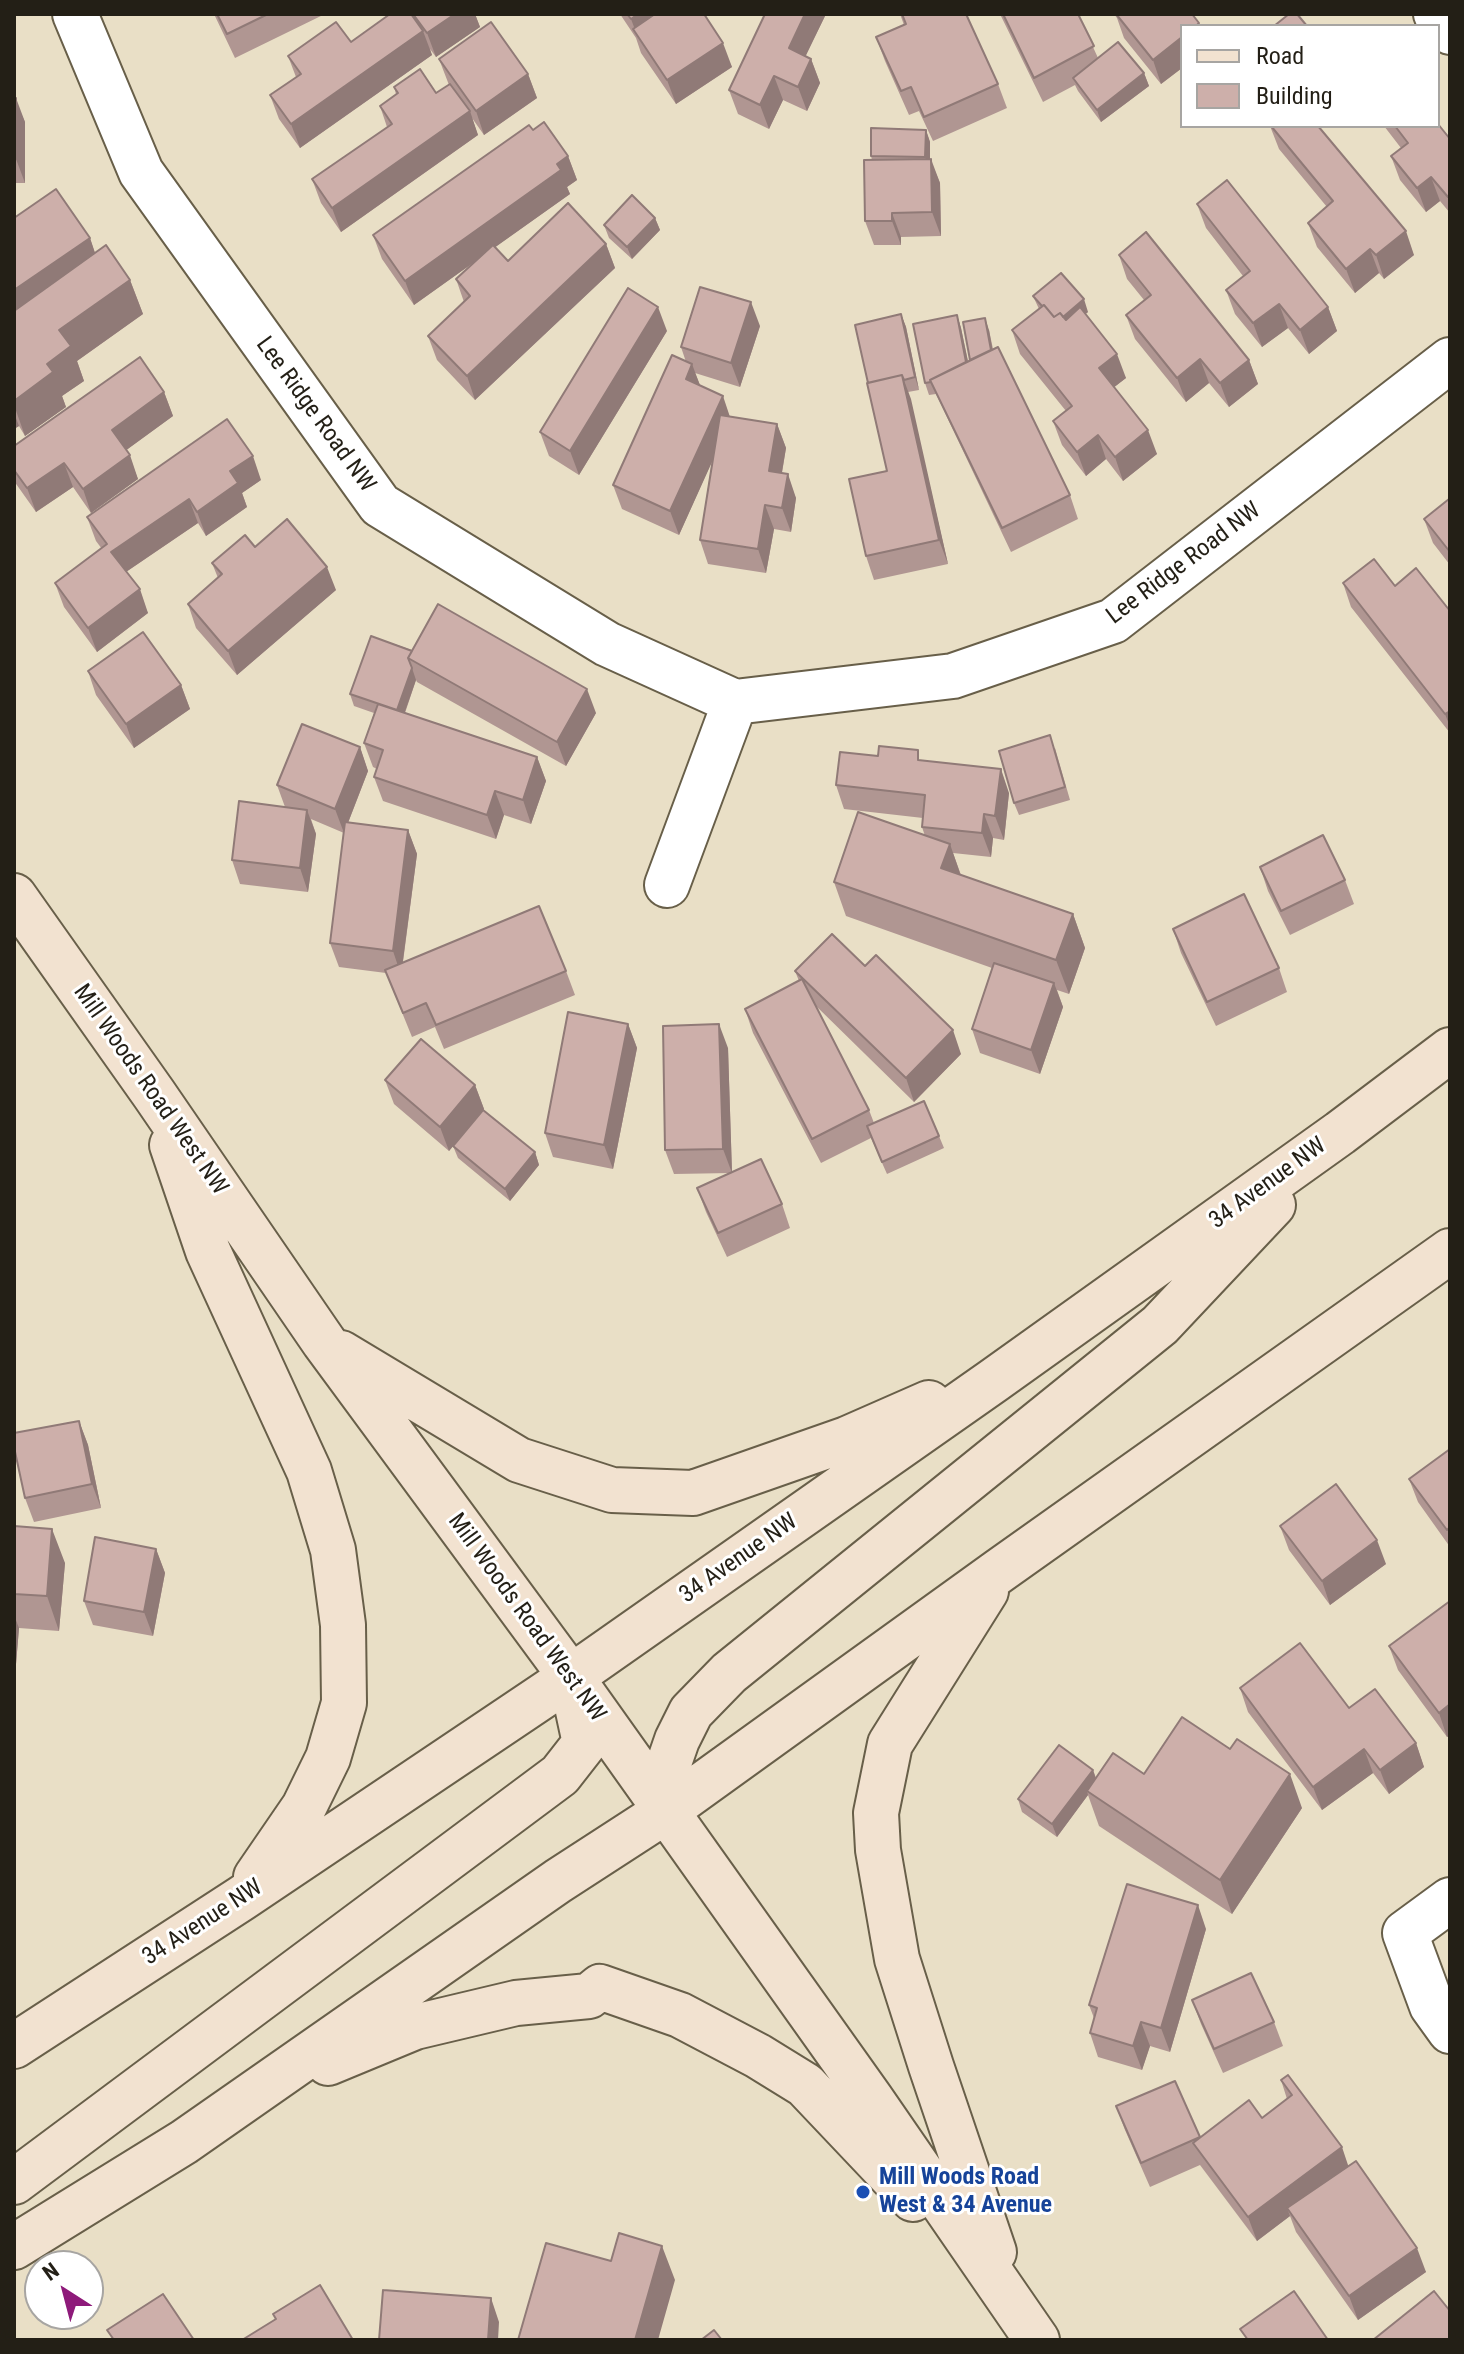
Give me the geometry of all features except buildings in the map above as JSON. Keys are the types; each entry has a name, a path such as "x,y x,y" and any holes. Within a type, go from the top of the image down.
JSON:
{"main road":[{"name":"Mill Woods Road West NW","path":"14,896 324,1342 571,1677 1037,2340"},
{"name":"34 Avenue NW","path":"14,2046 242,1898 571,1677 1019,1363 1340,1133 1450,1050"},
{"path":"154,1094 208,1251 309,1471 333,1550 343,1625 344,1703 328,1758 304,1807 242,1898"},
{"path":"666,1811 668,1766 691,1712 720,1683 1160,1325 1340,1133"},
{"path":"14,2247 184,2142 545,1890 666,1811 1450,1251"},
{"path":"324,1342 519,1460 612,1490 693,1493 847,1439 1019,1363"},
{"path":"999,1571 890,1744 876,1813 878,1850 897,1959 1011,2303"},
{"path":"14,2182 560,1775 585,1743 571,1677"},
{"path":"248,2097 415,2027 516,2003 589,1996 600,1987 680,2015 805,2085 1011,2303"}],"street":[{"name":"Lee Ridge Road NW","path":"75,14 141,172 380,505 607,644 735,702 953,676 1113,621 1450,360"},
{"path":"1436,14 1450,32"},
{"path":"667,885 735,702"},
{"path":"1450,1900 1405,1933 1432,2006 1450,2031"}],"place":[{"name":"Mill Woods Road West & 34 Avenue","path":"863,2192"}]}
